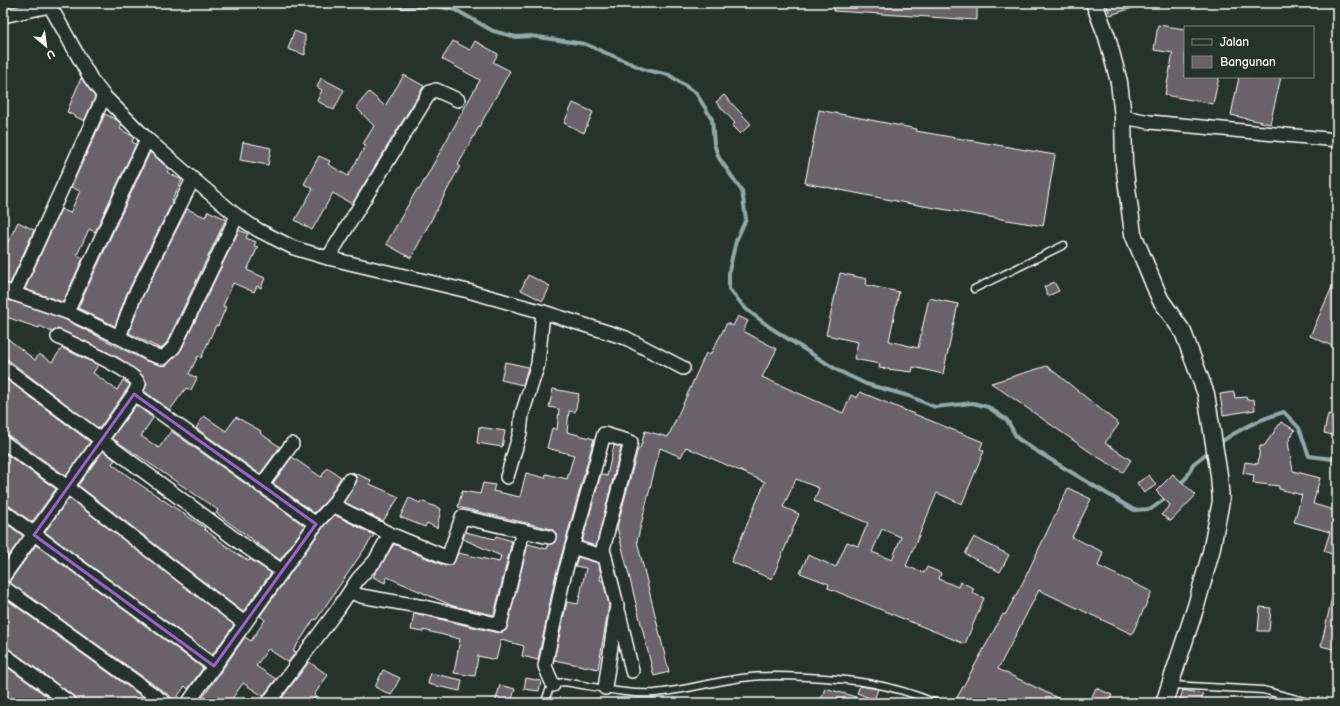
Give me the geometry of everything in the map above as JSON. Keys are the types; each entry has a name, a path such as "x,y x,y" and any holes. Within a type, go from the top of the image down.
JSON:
{"street":[{"path":"1094,3 1108,37 1119,82 1123,117 1124,164 1133,234 1160,299 1182,332 1206,394 1209,422 1219,475 1221,501 1217,528 1196,606 1164,703"},
{"path":"3,16 53,4 90,79 104,96 147,139 237,216 277,240 294,248 328,258 468,291 543,312 626,338 683,368"},
{"path":"328,258 430,92 436,90 458,100"},
{"path":"104,96 9,292 67,312 159,358 163,358 170,353 237,216"},
{"path":"1123,117 1150,122 1337,140"},
{"path":"67,312 147,139"},
{"path":"119,337 134,297 193,179"},
{"path":"507,477 520,433 522,414 538,364 543,312"},
{"path":"3,577 34,535 66,486 134,394 139,384 135,379 108,362 58,337"},
{"path":"3,367 101,438 239,542 282,571"},
{"path":"134,394 316,524"},
{"path":"553,685 546,666 563,580 604,434 631,442 603,549 632,671"},
{"path":"3,442 66,486 244,623"},
{"path":"261,486 292,444"},
{"path":"188,703 316,524 333,505 349,480"},
{"path":"333,505 390,534 448,558 462,517 549,537"},
{"path":"3,511 34,535 216,664"},
{"path":"350,592 361,596 424,607 500,625 523,531"},
{"path":"268,703 350,592 375,561 390,534"},
{"path":"572,547 605,557"},
{"path":"3,587 165,703"},
{"path":"605,688 617,605"},
{"path":"3,654 70,703"}],"lane":[{"path":"974,289 1064,245"},
{"path":"545,703 548,692 553,685 564,682 656,693 752,677 792,676 842,679 875,683 914,694 936,703"},
{"path":"1171,685 1263,690 1312,703"}],"highlighted area":[{"path":"134,394 316,524 214,666 34,535"}],"building":[{"path":"834,3 977,3 977,20 834,11"},
{"path":"1106,3 1139,3 1139,6 1110,15"},
{"path":"1158,25 1184,29 1184,78 1219,78 1213,104 1165,95 1173,53 1154,50"},
{"path":"294,31 305,35 305,55 288,49"},
{"path":"453,41 470,50 475,41 498,54 493,62 510,71 458,165 460,166 411,258 386,244 417,189 419,190 480,80 442,59"},
{"path":"404,75 424,86 352,204 333,193 312,230 295,220 313,189 304,184 319,156 330,161 328,164 348,176 366,145 363,144 374,126 356,107 369,92 385,106"},
{"path":"81,78 95,97 84,121 67,112"},
{"path":"321,78 344,90 334,110 317,101 322,90 317,87"},
{"path":"1239,78 1281,78 1270,124 1231,115"},
{"path":"724,95 751,124 740,134 732,126 735,123 716,102"},
{"path":"573,103 593,112 584,133 564,123"},
{"path":"819,110 917,129 916,131 1055,155 1043,226 906,203 805,183"},
{"path":"105,114 117,120 122,125 120,129 134,137 132,142 136,144 95,232 89,229 77,255 83,258 63,302 25,289 61,209 70,213 80,191 71,187"},
{"path":"243,142 271,148 268,165 240,160"},
{"path":"150,152 169,169 167,172 182,180 127,293 115,326 78,308"},
{"path":"187,209 205,217 208,211 226,219 167,342 161,349 129,333 141,300"},
{"path":"18,222 34,230 10,284 3,282 3,252"},
{"path":"239,230 248,234 246,238 256,242 254,246 258,247 247,270 265,278 261,288 257,286 254,292 233,283 223,306 226,307 218,326 216,325 201,358 198,356 189,374 197,378 191,390 186,388 170,410 144,391 147,384 145,379 139,372 119,358 61,330 57,329 52,332 40,326 39,328 3,316 3,298 64,319 146,361 165,366 181,350"},
{"path":"840,273 867,279 866,285 899,292 889,341 918,348 929,298 958,304 943,374 913,367 912,372 879,368 880,364 854,359 858,342 826,335"},
{"path":"528,275 550,286 543,301 521,290"},
{"path":"1337,276 1337,348 1310,336"},
{"path":"1054,282 1059,291 1048,296 1044,287"},
{"path":"738,316 748,321 743,331 777,349 762,377 843,413 851,395 857,398 860,392 983,442 980,449 984,451 962,504 937,493 906,566 924,573 927,567 941,573 939,579 958,587 960,582 974,588 972,593 984,598 965,644 828,588 829,584 800,573 808,555 836,567 847,542 858,546 868,523 814,501 819,488 796,479 783,507 799,514 772,579 731,562 765,482 686,447 681,457 660,448 637,541 669,672 654,676 617,527 638,449 640,449 645,431 668,437 706,353 710,355 727,323 733,326","holes":["882,529 901,537 892,560 872,552"]},
{"path":"3,335 35,360 39,354 52,362 62,348 98,365 93,373 117,390 123,380 130,385 99,429 3,356"},
{"path":"505,362 528,367 523,385 501,380"},
{"path":"1047,366 1119,424 1105,443 1131,460 1123,472 1096,456 991,383"},
{"path":"6,379 90,442 66,476 8,435 3,434 3,382"},
{"path":"553,389 579,394 575,412 569,411 567,432 594,439 555,578 538,660 522,656 524,646 501,640 496,660 478,656 475,676 454,673 460,639 423,630 423,632 411,630 414,613 498,633 506,630 528,544 547,549 548,545 555,542 556,534 552,529 458,507 462,491 480,494 483,483 495,485 493,491 520,497 526,473 545,478 546,474 567,479 574,455 547,448 552,428 557,430 559,409 549,407"},
{"path":"1234,392 1235,398 1246,397 1247,400 1254,399 1255,410 1223,415 1220,394"},
{"path":"136,405 153,418 141,436 159,448 171,431 305,526 280,560 216,513 218,510 112,438"},
{"path":"1328,414 1337,416 1337,436 1324,433"},
{"path":"204,416 226,431 236,417 261,431 260,433 280,447 260,474 196,428"},
{"path":"1281,422 1295,430 1288,442 1293,471 1320,478 1313,504 1337,511 1337,556 1324,551 1330,532 1294,522 1302,495 1279,489 1279,486 1253,483 1254,475 1243,473 1245,462 1258,464 1260,446 1264,446"},
{"path":"479,427 505,431 502,447 477,443"},
{"path":"614,445 621,447 596,546 582,542 601,474 607,476"},
{"path":"103,451 115,460 112,464 135,481 205,528 204,529 237,554 249,561 250,559 271,573 243,612 78,485"},
{"path":"3,452 56,489 32,522 3,503"},
{"path":"292,457 321,477 327,468 341,477 327,500 314,513 273,483"},
{"path":"352,472 371,480 370,484 399,497 383,521 344,502 357,481 356,476"},
{"path":"1173,474 1196,495 1171,521 1161,515 1170,505 1156,491"},
{"path":"1149,475 1156,485 1144,493 1137,483"},
{"path":"1068,488 1091,499 1072,537 1103,552 1098,566 1152,592 1132,634 1039,590 998,669 1068,703 954,703 1003,614 1005,615 1022,584"},
{"path":"69,498 234,625 212,655 45,532"},
{"path":"409,498 441,509 437,528 427,523 425,527 400,517"},
{"path":"335,515 374,535 316,620 314,619 293,651 296,652 288,662 268,649 256,666 276,679 263,696 243,683 229,703 199,703 245,637 251,641 265,620 260,616 324,526"},
{"path":"3,521 23,536 3,563"},
{"path":"465,532 495,539 496,536 512,541 494,615 453,606 387,577 385,583 373,577 394,544 445,566 453,564 458,553 499,562 501,556 463,539"},
{"path":"974,537 1009,555 1000,572 965,554"},
{"path":"36,545 203,668 188,689 185,686 173,703 170,696 9,582"},
{"path":"578,557 598,563 601,574 600,580 603,581 609,605 598,669 554,660 567,602 578,604 586,568 575,566"},
{"path":"1333,593 1337,593 1337,650 1321,646"},
{"path":"3,597 151,703 78,703 75,697 8,648 3,646"},
{"path":"1260,607 1271,608 1269,631 1258,631"},
{"path":"309,662 328,675 314,695 316,696 311,703 278,703"},
{"path":"3,664 56,703 3,703"},
{"path":"383,670 400,678 391,695 375,687"},
{"path":"430,673 462,680 460,691 428,684"},
{"path":"526,678 541,681 539,691 524,689"},
{"path":"500,685 515,689 511,703 495,703"},
{"path":"860,686 878,689 874,700 857,693"},
{"path":"825,688 866,700 865,703 820,703"},
{"path":"1096,688 1112,695 1108,703 1089,703"},
{"path":"1183,690 1203,694 1201,703 1187,703 1188,701 1180,699"}],"waterway":[{"path":"393,3 400,7 435,6 456,10 493,31 516,37 531,36 585,44 646,70 669,75 696,93 712,119 714,144 719,158 742,191 746,219 736,241 729,271 729,289 746,309 771,328 837,370 866,384 909,396 935,407 973,403 988,407 1007,420 1017,438 1134,510 1151,509 1169,496"},
{"path":"1218,444 1250,425 1284,412 1299,428 1309,456 1332,459 1337,456"},
{"path":"1179,485 1187,477 1193,464 1211,450"}]}
